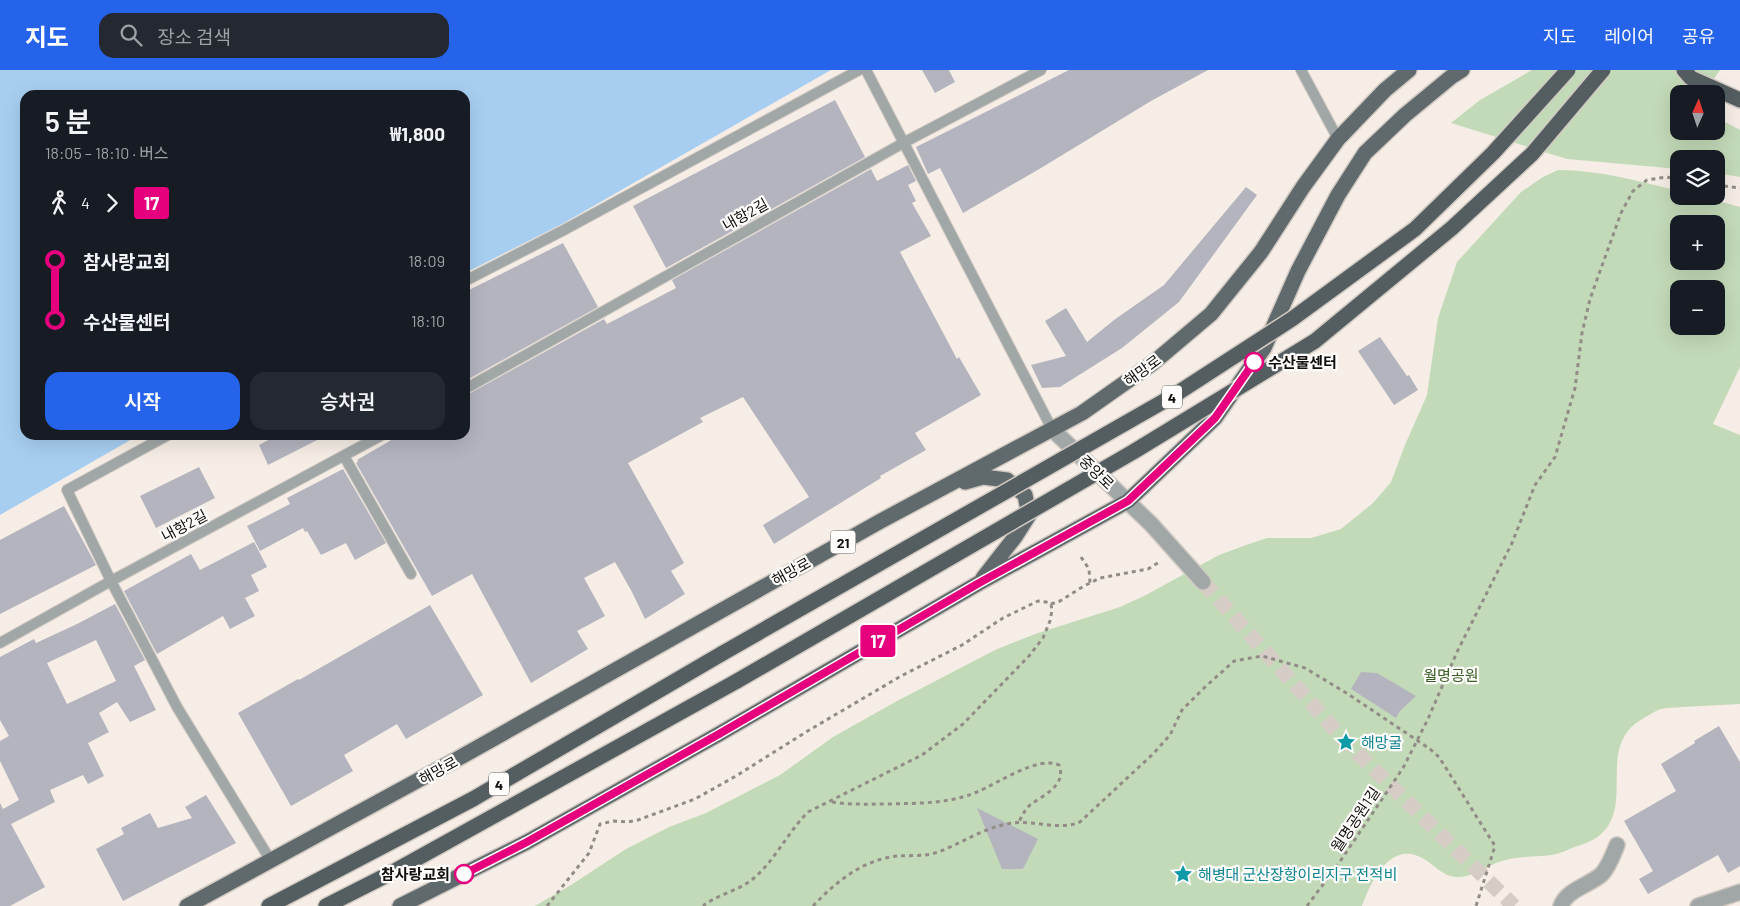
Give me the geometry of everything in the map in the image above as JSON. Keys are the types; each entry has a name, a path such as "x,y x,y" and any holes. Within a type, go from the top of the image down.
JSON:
{"highway":[{"name":"4","path":"269,906 473,799 723,653 1173,396 1292,319 1415,229 1493,153 1568,70"},
{"name":"4","path":"326,906 391,872 737,680 1133,452 1315,341 1452,228 1532,154 1603,70"},
{"path":"1687,74 1740,100"}],"main road":[{"name":"해망로","path":"187,906 459,758 939,490 1082,413 1153,364 1211,314 1261,252 1303,187 1338,139 1385,90 1409,70"},
{"path":"400,906 527,842 719,734 979,583 1128,501 1215,418 1264,348 1298,271 1338,195 1365,153 1405,115 1450,77 1462,70"},
{"path":"939,490 982,477 1007,480 1026,495 1029,515 1015,537 979,583"}],"street":[{"name":"중앙로","path":"1052,429 1128,501 1203,582"},
{"path":"1561,906 1564,898 1602,873 1612,858 1617,845"},
{"path":"1698,906 1740,892"}],"lane":[{"path":"470,278 564,230 859,70"},
{"path":"866,70 905,142 1052,429"},
{"name":"내항2길","path":"470,386 905,142 1041,70"},
{"path":"1301,70 1338,139"},
{"path":"159,440 67,490 111,581 177,707 270,861"},
{"name":"내항2길","path":"0,643 373,440"},
{"path":"344,456 411,574"}],"path":[{"name":"월명공원1길","path":"1308,906 1339,864 1403,768 1428,719 1457,652 1512,544 1535,484 1554,457 1575,388 1582,333 1590,299 1599,268 1621,213 1632,191 1647,180 1670,177"},
{"path":"1725,186 1740,188"},
{"path":"547,906 589,853 600,824 614,821 628,822 638,820 695,799 901,676 962,644 1003,618 1038,601 1051,604 1060,601 1100,578 1148,568 1165,558 1174,549"},
{"path":"1081,557 1089,569 1090,583"},
{"path":"703,906 744,886 754,878 775,854 797,822 808,812 922,755 963,724 1030,656 1043,638 1050,621 1051,604"},
{"path":"813,906 848,874 883,858 928,855 1005,824 1019,822 1072,825 1089,816 1170,735 1182,710 1234,661 1262,656 1304,668 1348,694 1439,757 1495,846 1476,906"},
{"path":"831,802 863,805 941,802 977,792 1025,769 1048,763 1059,765 1060,775 1055,787 1049,794 1029,806 1022,814 1019,822"}],"green space":[{"path":"1532,70 1720,70 1709,85 1670,85 1670,140 1725,140 1725,122 1740,130 1740,177 1725,174 1725,150 1670,150 1670,168 1567,159 1451,123 1480,100"},
{"name":"월명공원","path":"1558,170 1573,170 1634,180 1670,189 1670,205 1725,205 1725,203 1740,207 1740,367 1713,424 1740,435 1740,704 1664,708 1644,718 1629,730 1621,743 1618,759 1615,808 1610,822 1600,835 1587,843 1559,853 1508,859 1470,875 1460,877 1449,876 1424,859 1412,854 1402,854 1392,858 1377,875 1362,906 535,906 626,849 669,827 706,813 780,775 833,737 995,650 1035,634 1120,607 1219,555 1246,545 1267,538 1311,538 1341,529 1373,503 1391,482 1427,395 1438,318 1457,262 1521,192 1543,177"}],"water":[{"path":"0,70 831,70 562,224 470,270 470,90 20,90 20,440 130,440 0,515"}],"building":[{"path":"922,70 949,70 955,82 935,93"},
{"path":"1069,70 1208,70 1151,101 963,213 940,168 928,174 916,147"},
{"path":"835,100 865,157 666,268 633,206"},
{"path":"908,165 916,181 908,185 916,201 912,203 931,236 900,252 957,359 959,357 981,395 915,433 926,450 880,476 881,478 774,544 763,525 809,497 743,397 700,418 703,422 628,463 684,563 671,571 685,594 645,619 615,562 584,578 605,616 577,631 588,649 531,683 472,574 432,596 356,463 358,462 357,460 391,440 470,440 470,393 604,319 607,324 676,288 672,280 871,169 877,181"},
{"path":"1246,187 1257,195 1179,302 1122,348 1060,387 1042,388 1031,365 1066,356 1045,321 1066,308 1087,342 1114,320 1164,285"},
{"path":"563,243 598,307 470,378 470,290"},
{"path":"1380,337 1418,390 1394,405 1358,351"},
{"path":"268,440 317,440 268,465 259,445"},
{"path":"199,467 215,498 156,528 140,496"},
{"path":"343,469 386,543 355,560 346,543 321,555 307,531 305,532 303,528 260,551 247,526 290,504 287,498"},
{"path":"64,506 96,565 0,614 0,540"},
{"path":"254,542 267,567 251,575 259,591 245,598 255,616 230,629 223,616 157,654 124,591 191,554 200,570"},
{"path":"115,604 145,660 134,666 156,710 130,722 117,702 99,713 109,732 88,743 104,776 88,784 83,775 50,790 55,802 11,824 45,887 10,906 0,906 0,803 3,809 19,800 0,761 0,741 9,736 0,720 0,657 34,639 36,643","holes":["96,640 116,681 67,704 47,663"]},
{"path":"430,605 483,695 406,739 397,724 344,755 353,771 291,806 238,713"},
{"path":"1361,672 1377,673 1416,696 1400,711 1396,718 1351,689"},
{"path":"1719,726 1740,762 1740,866 1728,873 1718,855 1648,894 1639,879 1653,871 1624,821 1676,791 1661,764"},
{"path":"206,795 236,843 123,901 96,849 124,834 121,828 150,813 158,828 192,818 185,807"},
{"path":"977,808 1038,839 1023,869 1002,869"}],"tunnel":[{"path":"1203,582 1346,742 1514,906"}],"bus line":[{"name":"17","path":"464,874 527,842 719,734 979,583 1128,501 1215,418 1254,362"}],"place":[{"name":"수산물센터","path":"1254,362"},
{"name":"해망굴","path":"1346,742"},
{"name":"참사랑교회","path":"464,874"},
{"name":"해병대 군산장항이리지구 전적비","path":"1183,874"}]}
